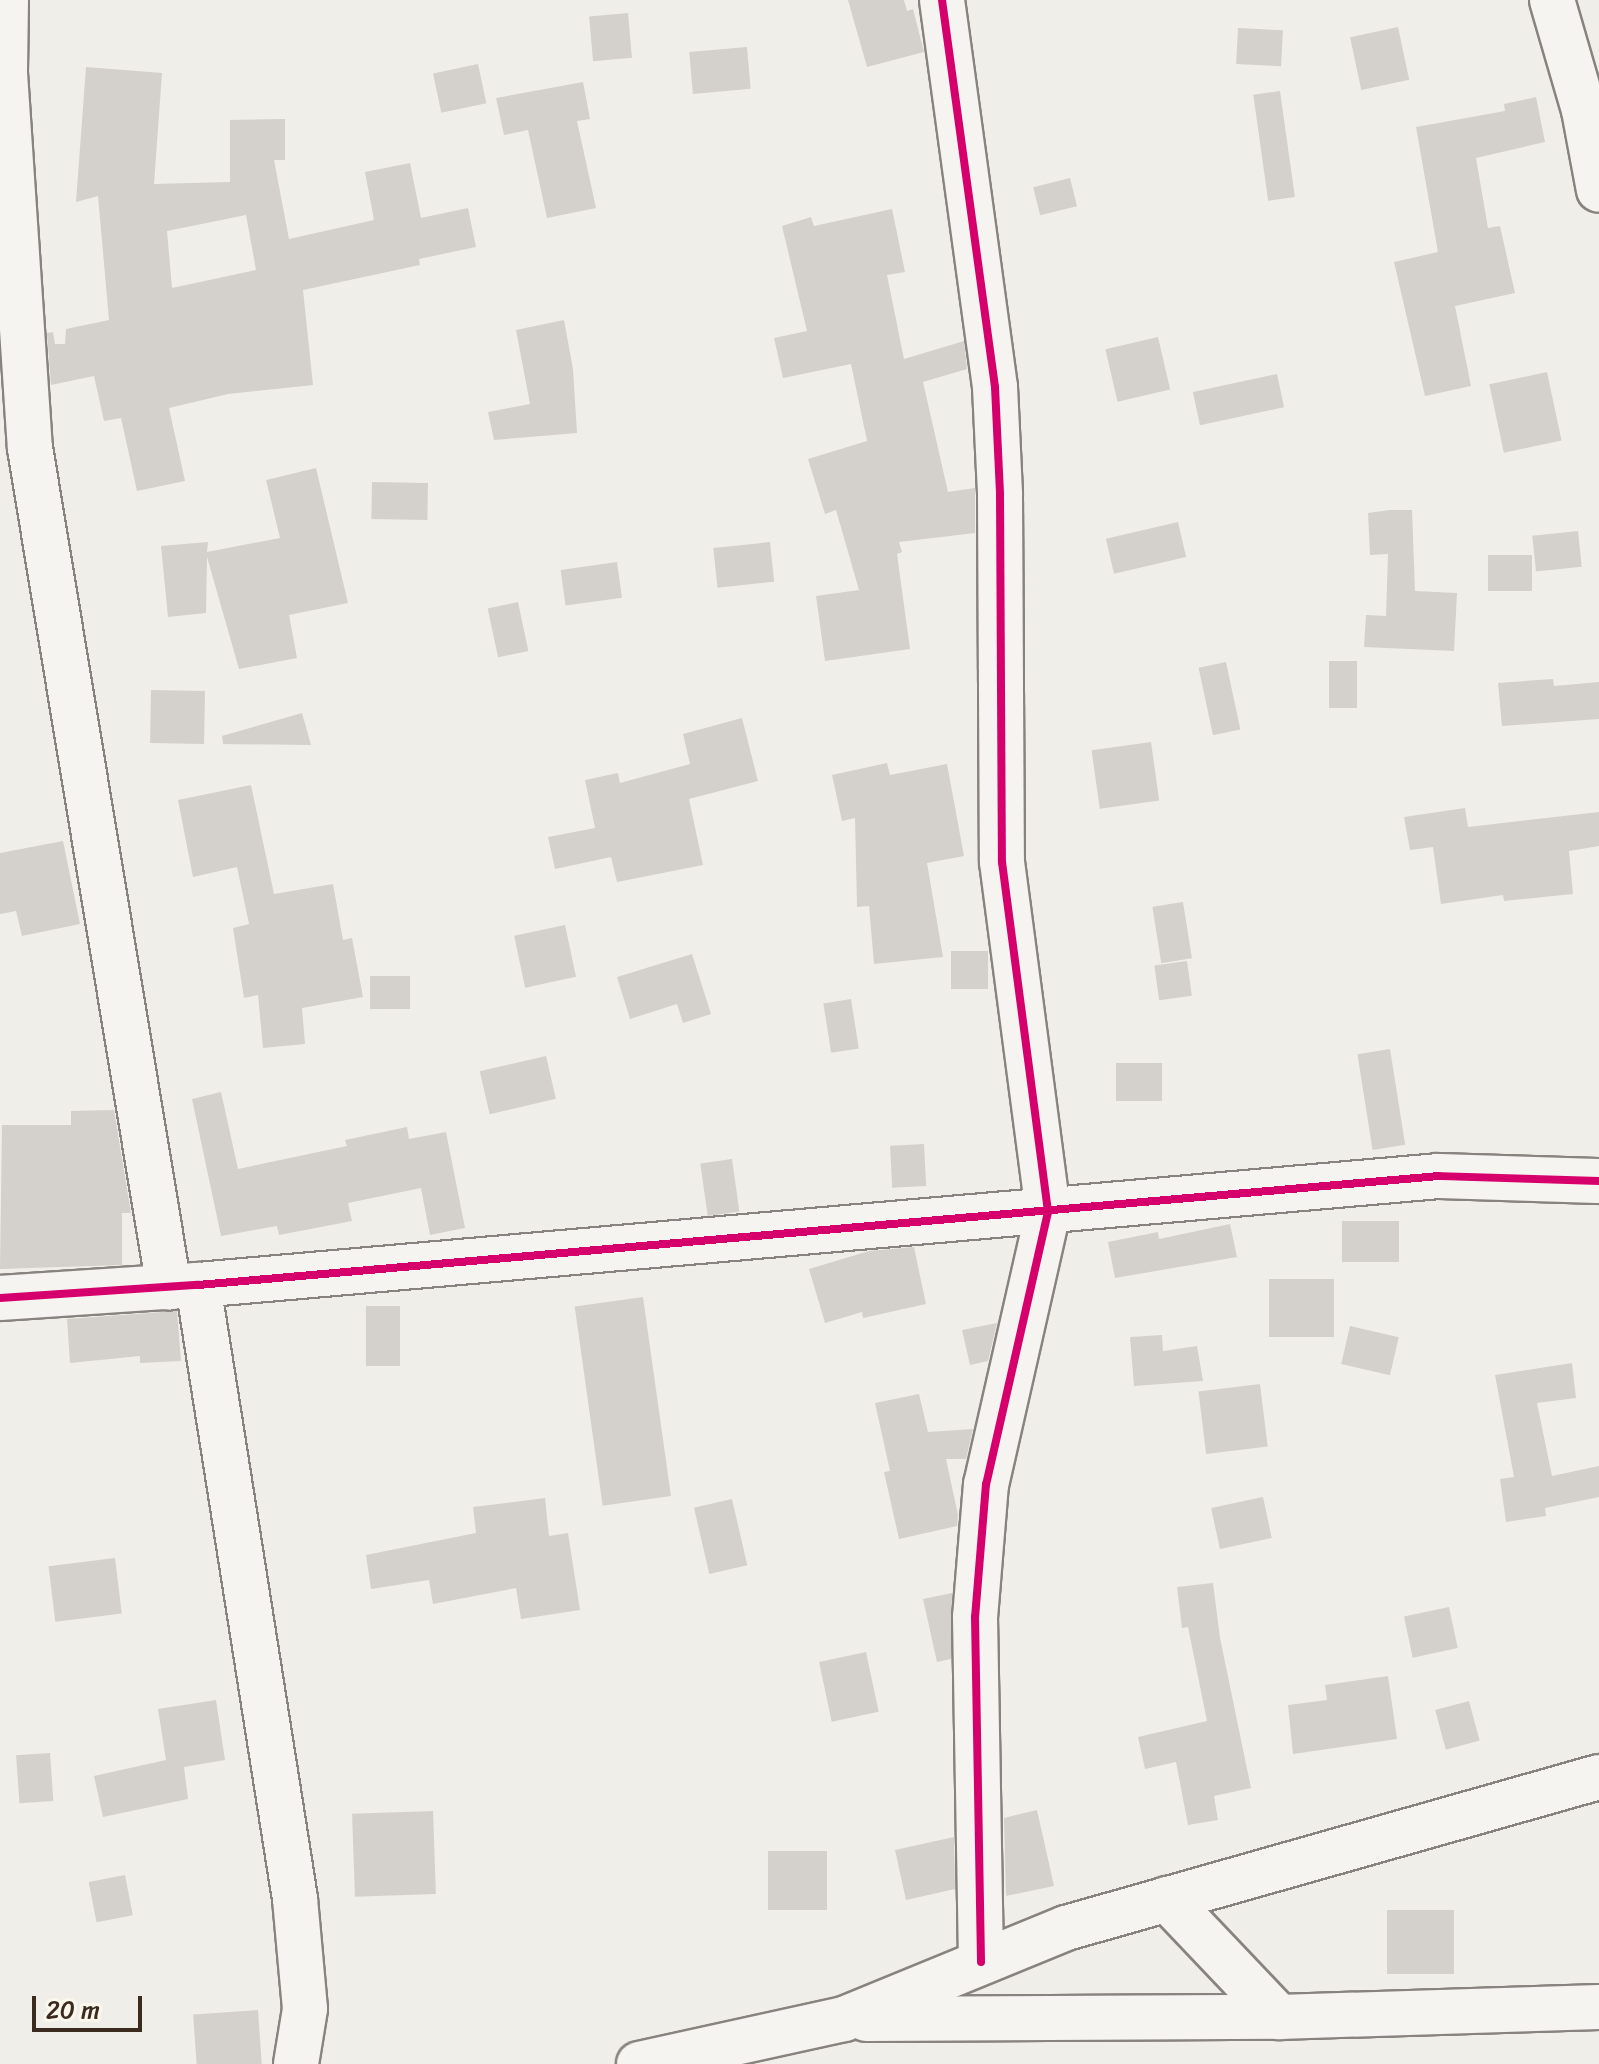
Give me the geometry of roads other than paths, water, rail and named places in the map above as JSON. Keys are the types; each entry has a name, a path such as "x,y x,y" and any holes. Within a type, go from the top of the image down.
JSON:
{"street":[{"path":"6,0 5,73 15,447 183,1286 295,1899 305,2009 296,2064"},
{"path":"942,0 995,387 1000,495 1002,862 1048,1212 985,1499 975,1617 981,1962"},
{"path":"1552,0 1584,110 1599,190"},
{"path":"0,1298 183,1286 1438,1176 1599,1181"},
{"path":"639,2064 844,2019 1066,1928 1599,1777"},
{"path":"1167,1899 1279,2017"},
{"path":"844,2019 1279,2017 1599,2007"}]}
